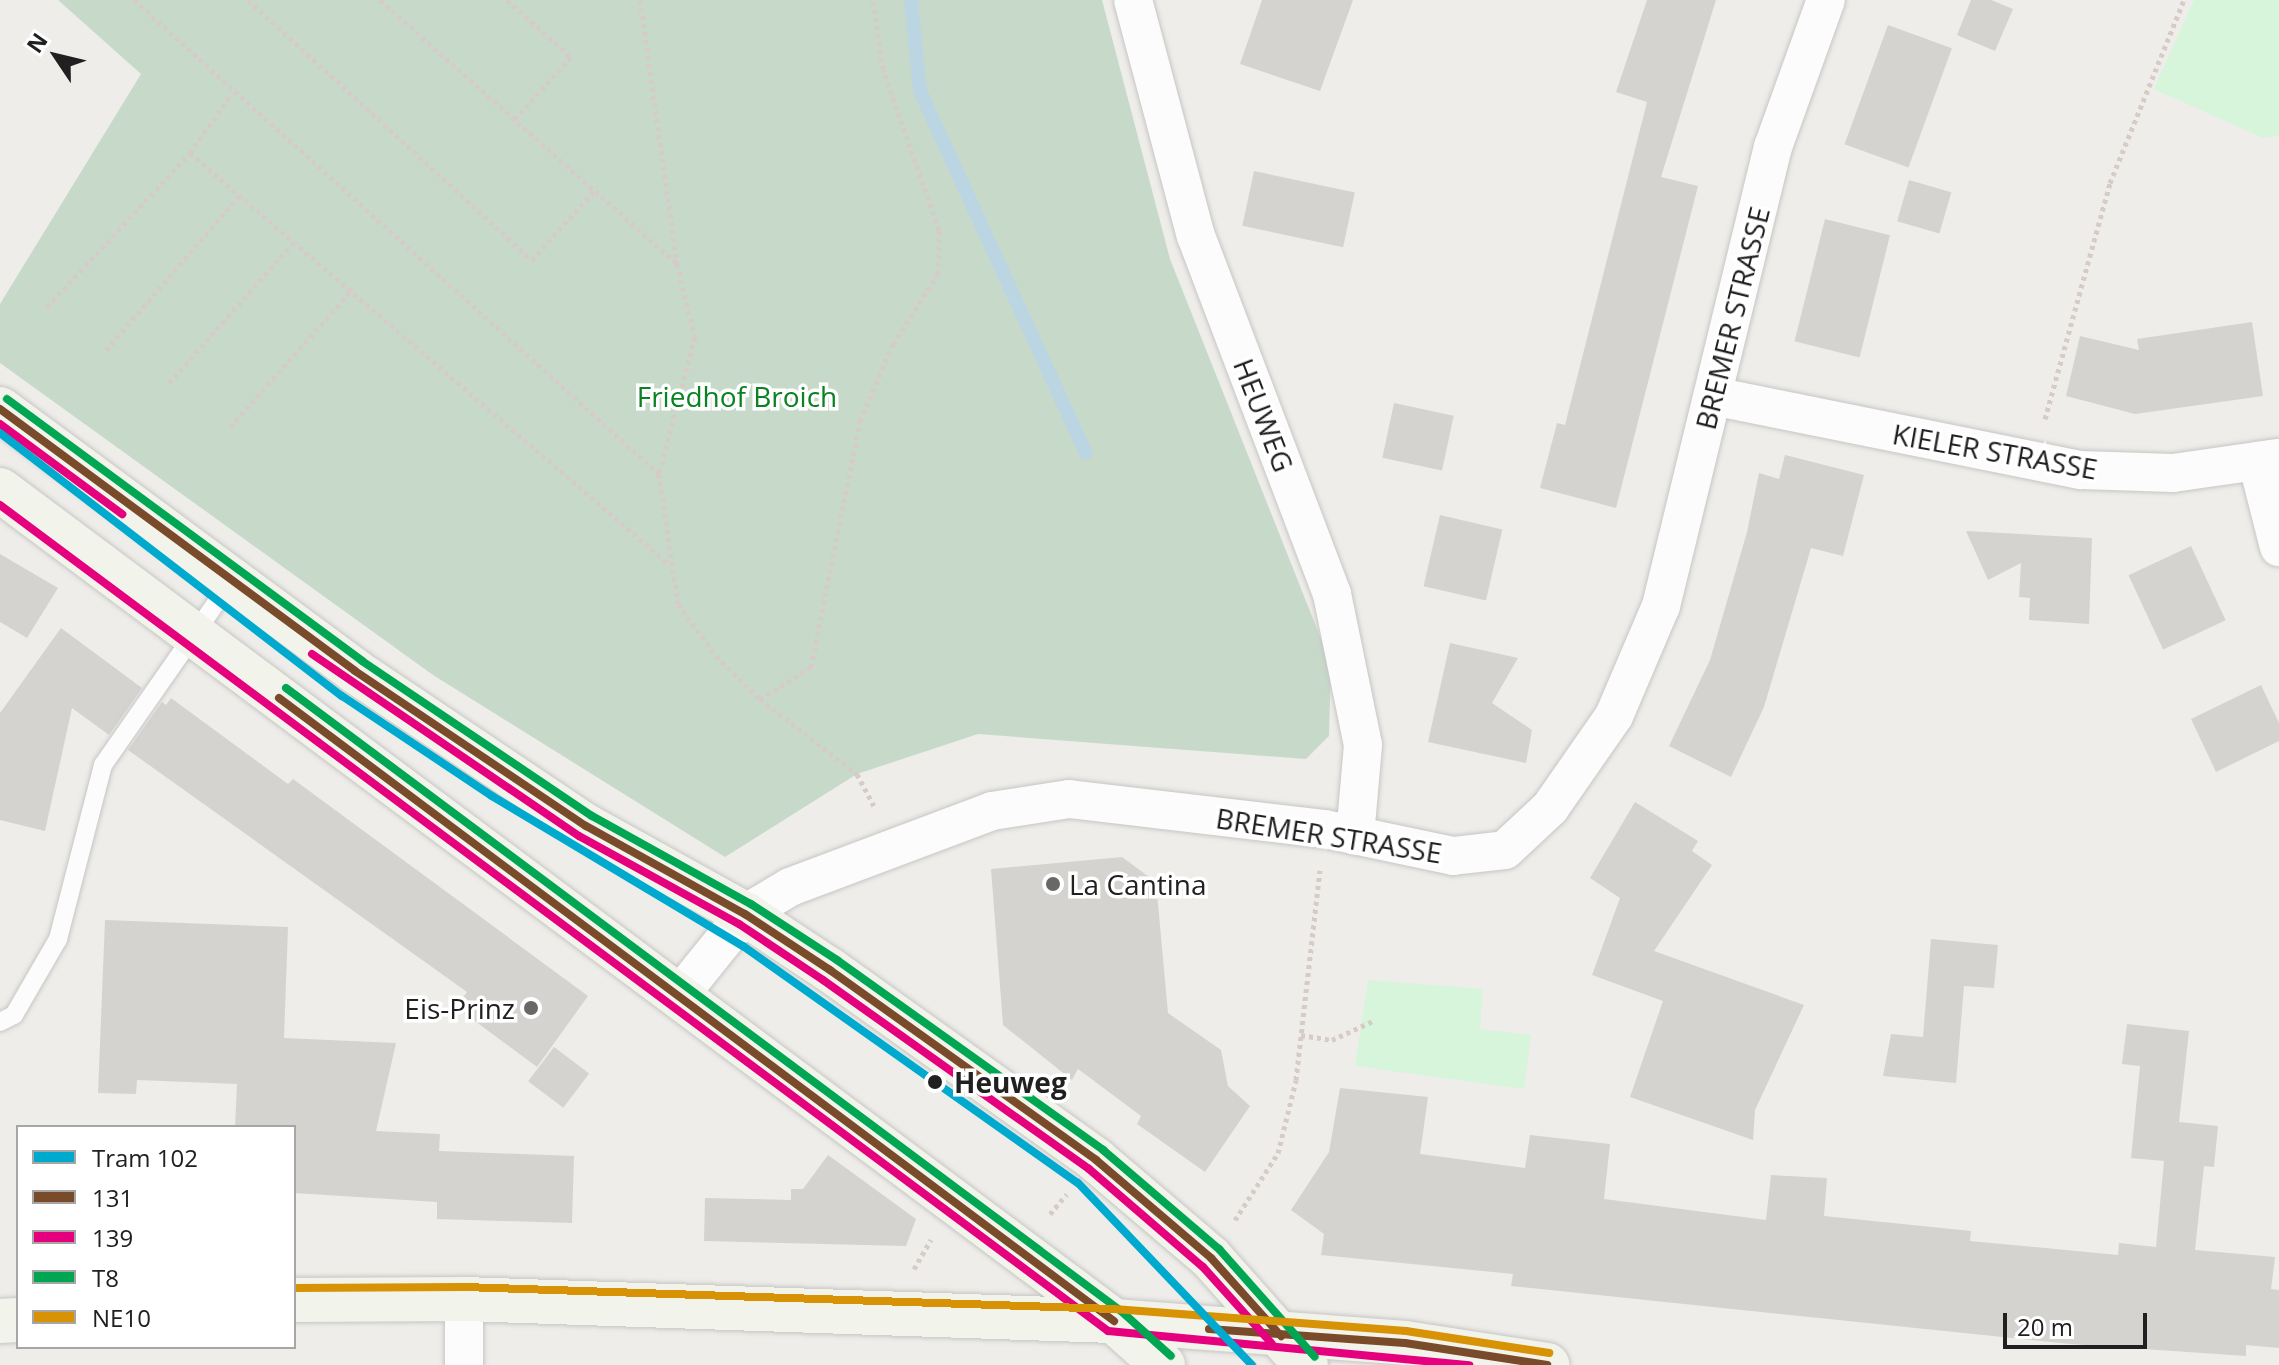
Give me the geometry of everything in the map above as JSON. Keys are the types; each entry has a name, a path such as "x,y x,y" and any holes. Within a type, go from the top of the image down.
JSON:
{"main road":[{"path":"0,409 355,671 586,826 745,914 1096,1160 1211,1258 1293,1350"},
{"path":"0,490 1114,1321 1163,1365"},
{"path":"296,1300 464,1299 1114,1321 1293,1350 1405,1343 1547,1365"}],"street":[{"name":"BREMER STRASSE","path":"678,997 745,914 790,887 895,844 992,811 1069,799 1340,832 1453,856 1505,850 1550,808 1614,716 1661,606 1773,147 1826,0"},
{"name":"HEUWEG","path":"1141,6 1196,236 1332,594 1363,745 1340,832"},
{"name":"KIELER STRASSE","path":"1713,396 2081,470 2173,473 2268,460"},
{"path":"2268,460 2279,547"},
{"path":"464,1299 464,1365"}],"lane":[{"path":"0,1022 14,1015 58,939 103,765 232,580"}],"path":[{"path":"134,0 232,93 659,474"},
{"path":"248,0 532,260 594,191"},
{"path":"380,0 677,264"},
{"path":"507,0 571,57 514,120"},
{"path":"640,0 677,264 695,337 659,474 670,566 678,604 716,656 760,699 857,774 895,844"},
{"path":"760,699 811,667 860,421 893,344 938,274 939,230 883,69 873,0"},
{"path":"2032,462 2110,183 2184,0"},
{"path":"47,307 190,153 232,93"},
{"path":"190,153 353,289 670,566"},
{"path":"106,350 240,195"},
{"path":"169,383 295,241"},
{"path":"230,427 353,289"},
{"path":"1211,1258 1278,1153 1296,1080 1301,1035 1340,832"},
{"path":"1301,1035 1332,1040 1375,1020"}],"green space":[{"name":"Friedhof Broich","path":"58,0 1102,0 1170,259 1331,664 1329,736 1306,759 978,734 857,774 725,857 433,675 0,363 0,304 141,74"},
{"path":"2194,0 2279,0 2279,136 2263,138 2154,89"},
{"path":"1368,980 1483,989 1480,1029 1531,1035 1524,1089 1355,1066"}],"building":[{"path":"1262,0 1353,0 1320,91 1240,64"},
{"path":"1647,0 1716,0 1661,177 1698,186 1616,508 1540,488 1557,423 1565,425 1647,102 1616,92"},
{"path":"1971,0 1991,0 2013,9 1995,51 1957,35"},
{"path":"1888,25 1952,48 1908,168 1845,144"},
{"path":"1254,171 1355,192 1343,247 1242,226"},
{"path":"1909,180 1951,192 1939,233 1897,221"},
{"path":"1825,219 1890,235 1860,357 1795,341"},
{"path":"2252,322 2263,396 2135,414 2066,396 2080,336 2139,350 2137,339"},
{"path":"1394,403 1454,416 1442,470 1382,458"},
{"path":"1785,455 1864,475 1843,556 1811,548 1764,707 1731,777 1669,746 1710,660 1747,532 1759,473 1779,479"},
{"path":"1440,515 1502,529 1486,601 1424,586"},
{"path":"1966,531 2092,538 2089,624 2029,620 2030,598 2019,597 2021,563 1988,580"},
{"path":"2191,546 2226,620 2163,649 2128,575"},
{"path":"0,554 58,588 27,638 0,622"},
{"path":"61,628 142,688 109,735 72,708 45,831 0,820 0,713"},
{"path":"1450,643 1518,658 1492,703 1532,730 1526,763 1428,742"},
{"path":"2261,685 2279,723 2279,741 2216,772 2191,719"},
{"path":"171,698 288,784 293,779 588,996 537,1067 456,1007 467,992 128,750 162,702 166,705"},
{"path":"1635,802 1698,841 1692,851 1712,865 1654,951 1804,1005 1755,1110 1753,1140 1630,1097 1663,1001 1592,975 1620,898 1590,878"},
{"path":"1122,857 1156,882 1168,1013 1221,1050 1228,1086 1250,1106 1205,1172 1137,1124 1141,1116 1078,1069 1072,1080 1003,1025 991,869"},
{"path":"105,920 288,927 284,1038 396,1043 376,1131 440,1134 439,1151 574,1156 572,1223 437,1219 437,1202 296,1193 296,1125 235,1125 237,1084 137,1080 136,1094 98,1093"},
{"path":"1931,939 1998,945 1994,988 1964,986 1956,1083 1883,1076 1891,1034 1923,1037"},
{"path":"2127,1024 2189,1031 2179,1122 2218,1126 2214,1167 2204,1166 2195,1250 2275,1257 2271,1289 2279,1290 2279,1348 2246,1345 2246,1356 2070,1344 1511,1286 1513,1274 1321,1255 1324,1234 1291,1210 1329,1152 1340,1088 1428,1097 1420,1154 1525,1168 1530,1135 1610,1144 1604,1199 1766,1220 1771,1175 1827,1178 1824,1216 1971,1231 1970,1241 2118,1255 2119,1243 2156,1247 2164,1161 2131,1158 2140,1066 2122,1064"},
{"path":"554,1047 589,1073 563,1108 528,1081"},
{"path":"828,1155 916,1219 906,1246 704,1241 705,1198 791,1200 791,1189 803,1189"}],"waterway":[{"path":"911,0 920,91 1086,453"}],"tram line":[{"name":"102","path":"0,433 342,696 492,796 743,946 1078,1183 1252,1365"}],"transit line":[{"name":"T8","path":"7,399 362,661 592,816 751,904 837,960 1103,1150 1219,1249 1315,1357"},
{"name":"131","path":"0,409 355,671 586,826 745,914 830,970 1096,1160 1211,1258 1281,1336"},
{"name":"139","path":"0,424 122,514"},
{"name":"139","path":"0,505 1108,1331 1469,1365"},
{"name":"139","path":"312,654 579,836 739,924 1089,1169 1203,1267 1272,1344"},
{"name":"T8","path":"286,688 1121,1311 1171,1356"},
{"name":"131","path":"279,698 1114,1321"},
{"name":"NE10","path":"296,1288 464,1287 1114,1309 1406,1331 1549,1353"},
{"name":"131","path":"1209,1329 1405,1343 1547,1365"}],"place":[{"name":"La Cantina","path":"1053,884"},
{"name":"Eis-Prinz","path":"531,1008"},
{"name":"Heuweg","path":"935,1082"}]}
